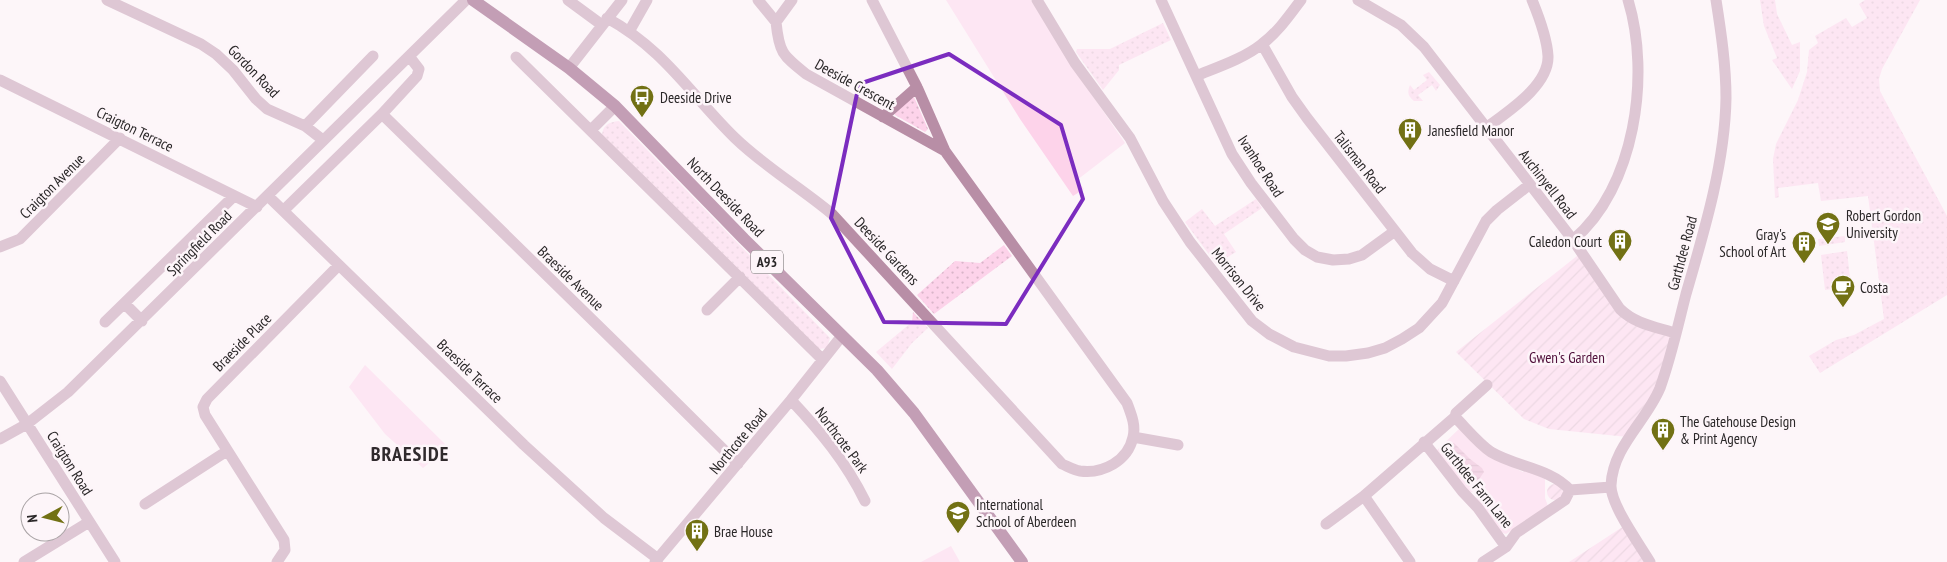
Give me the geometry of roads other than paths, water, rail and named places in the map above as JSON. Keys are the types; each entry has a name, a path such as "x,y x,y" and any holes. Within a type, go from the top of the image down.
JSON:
{"main road":[{"name":"North Deeside Road","path":"473,0 569,68 615,106 841,337 877,370 914,413 1022,562"}],"street":[{"name":"Gordon Road","path":"107,0 201,44 216,54 233,70 256,99 268,109 305,126 323,140"},
{"name":"Springfield Road","path":"0,439 27,424 68,392 466,0"},
{"name":"Deeside Gardens","path":"568,0 604,22 630,30 656,52 741,143 759,159 800,188 832,214 1062,464 1079,471 1097,471 1112,466 1126,453 1133,437"},
{"path":"569,68 622,0"},
{"path":"630,30 647,0"},
{"path":"758,0 776,22 792,0"},
{"path":"872,0 917,87 945,151 1128,403 1134,419 1133,437 1178,445"},
{"name":"Morrison Drive","path":"1036,0 1075,63 1130,138 1171,214 1252,321 1269,334 1294,348 1312,353 1346,356 1368,353 1385,348 1419,328 1442,303 1486,221 1496,210 1529,185"},
{"name":"Ivanhoe Road","path":"1161,0 1232,154 1281,223 1305,250 1325,259 1349,259 1362,255 1395,231"},
{"path":"1196,76 1230,62 1262,44 1279,28 1300,0"},
{"name":"Auchinyell Road","path":"1358,0 1401,25 1424,47 1573,240 1620,309 1637,322 1676,333"},
{"path":"1486,128 1533,90 1546,69 1548,58 1546,45 1532,0"},
{"path":"1573,240 1592,222 1606,202 1628,146 1634,118 1639,60 1628,0"},
{"name":"Garthdee Road","path":"1650,562 1614,500 1611,487 1616,462 1628,437 1659,390 1704,231 1719,158 1726,100 1725,72 1716,0"},
{"name":"Deeside Crescent","path":"776,22 778,44 786,58 806,74 945,151"},
{"name":"Talisman Road","path":"1262,44 1292,97 1307,118 1412,253 1430,269 1454,281"},
{"path":"305,126 373,56"},
{"path":"284,210 382,114 420,73 409,56"},
{"path":"516,57 823,360"},
{"name":"Craigton Terrace","path":"0,80 257,207"},
{"path":"883,117 917,87"},
{"path":"592,130 615,106"},
{"name":"Braeside Avenue","path":"382,114 738,464"},
{"name":"Craigton Avenue","path":"0,247 20,239 120,138"},
{"path":"105,322 234,196"},
{"name":"Braeside Terrace","path":"268,196 524,445 604,518 656,561"},
{"name":"Braeside Place","path":"278,562 285,550 284,540 205,415 203,407 207,399 339,265"},
{"path":"707,310 740,277"},
{"path":"125,304 142,321"},
{"name":"Northcote Road","path":"656,561 791,400 841,337"},
{"name":"Craigton Road","path":"0,382 115,562"},
{"path":"1326,524 1364,496 1455,416 1456,412 1487,385"},
{"name":"Northcote Park","path":"791,400 838,454 865,501"},
{"path":"1455,416 1490,451 1515,464 1526,466 1562,482 1570,490 1611,487"},
{"name":"Garthdee Farm Lane","path":"1424,442 1462,491 1478,508 1506,547"},
{"path":"145,504 227,451"},
{"path":"1483,562 1506,547 1516,533 1565,500 1570,490"},
{"path":"1364,496 1410,562"},
{"path":"24,562 89,522"}],"place":[{"name":"Deeside Drive","path":"642,118"},
{"name":"Janesfield Manor","path":"1410,151"},
{"name":"Robert Gordon University","path":"1828,245"},
{"name":"Caledon Court","path":"1620,262"},
{"name":"Gray's School of Art","path":"1804,264"},
{"name":"Costa","path":"1843,308"},
{"name":"The Gatehouse Design & Print Agency","path":"1663,451"},
{"name":"International School of Aberdeen","path":"958,534"},
{"name":"Brae House","path":"697,552"}],"district":[{"name":"BRAESIDE","path":"410,454"}],"park label":[{"name":"Gwen's Garden","path":"1567,357"}]}
